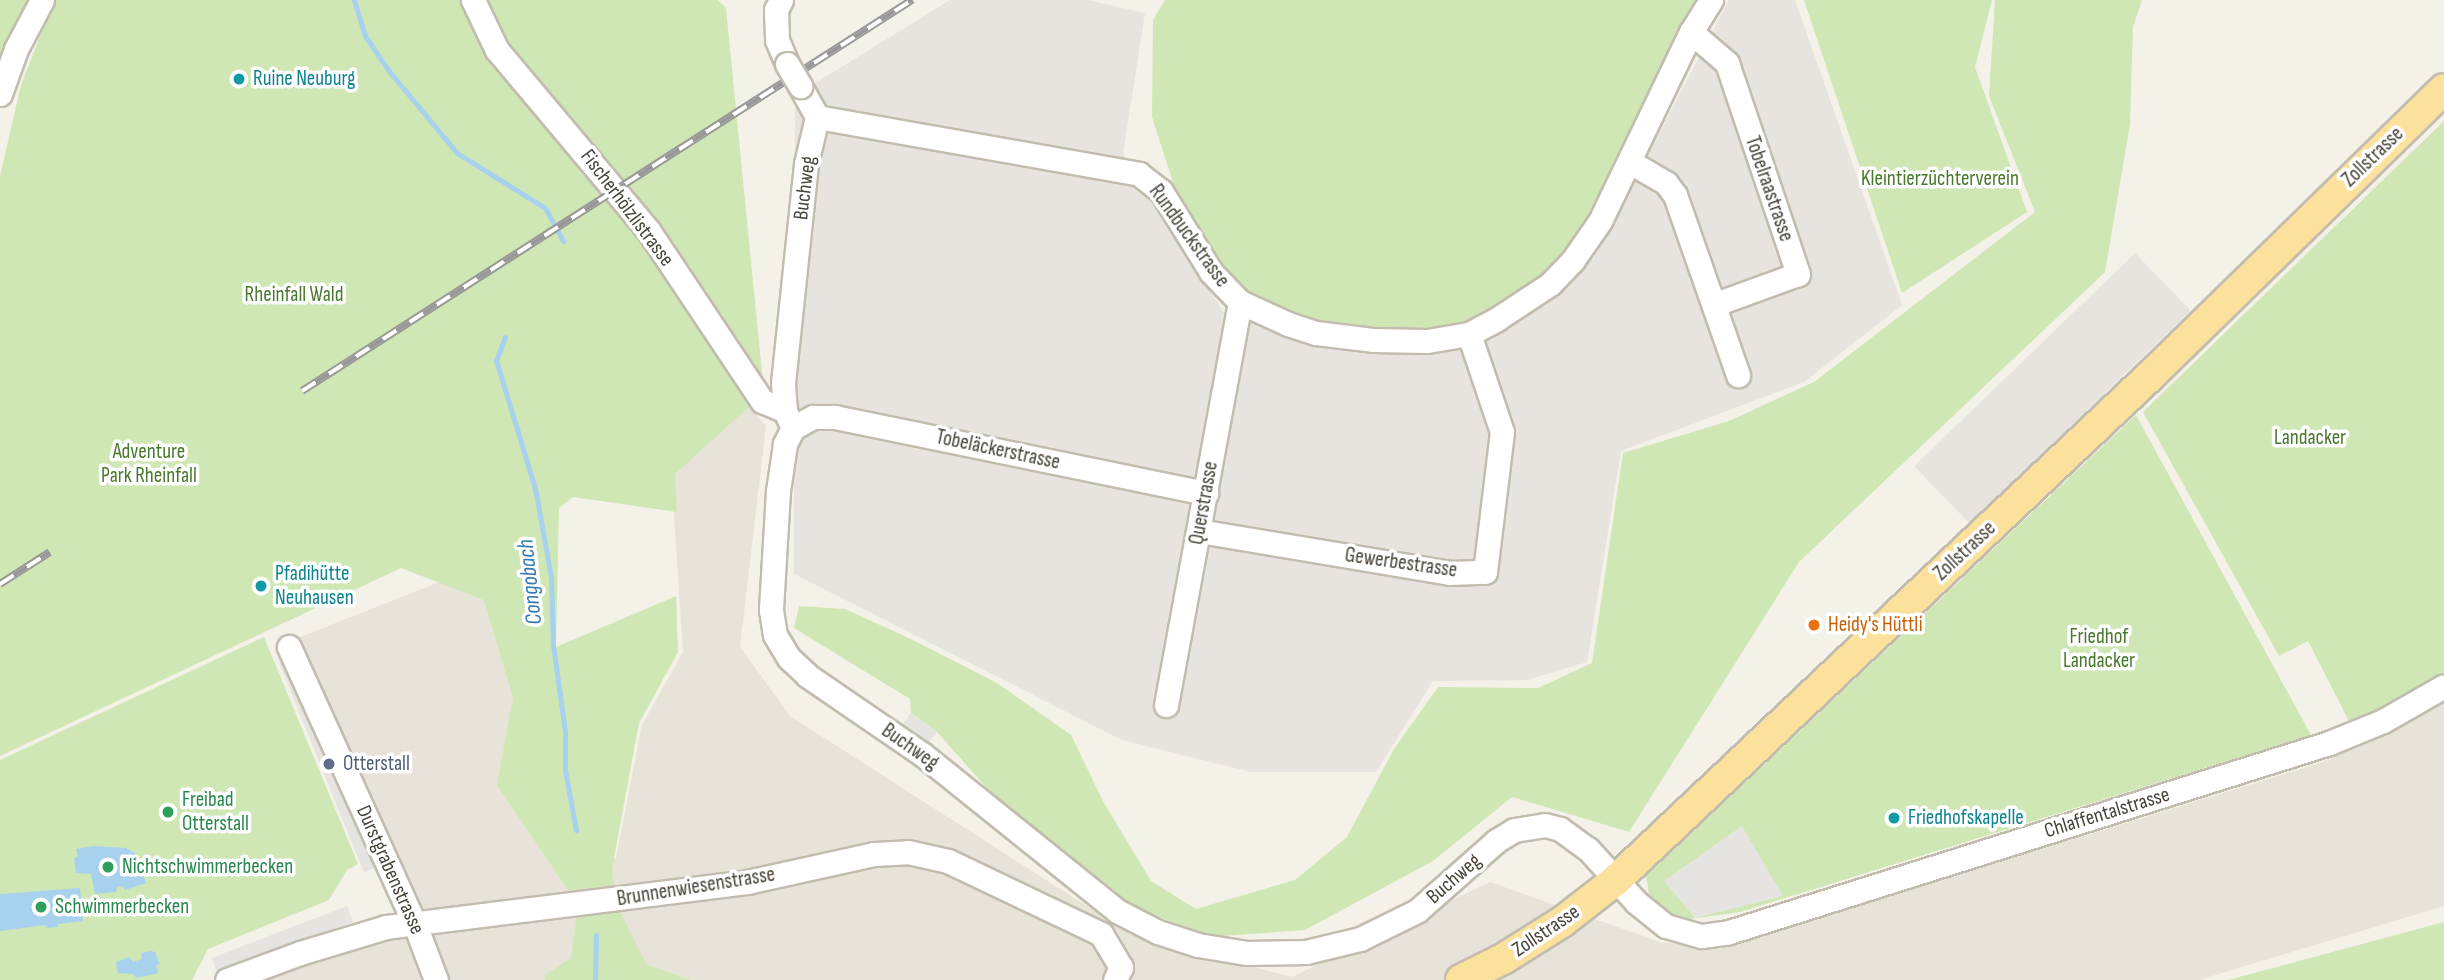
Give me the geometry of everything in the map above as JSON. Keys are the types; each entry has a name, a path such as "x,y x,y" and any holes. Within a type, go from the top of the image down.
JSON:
{"main road":[{"name":"Zollstrasse","path":"1461,980 1503,959 1562,922 1616,880 2149,377 2444,89"}],"street":[{"path":"0,94 16,49 42,0"},
{"name":"Fischerhölzlistrasse","path":"473,0 497,50 648,230 762,401 789,420"},
{"path":"781,0 776,10 777,40 787,64 817,117"},
{"name":"Rundbuckstrasse","path":"817,117 1139,174 1161,191 1211,272 1240,302 1287,324 1316,333 1402,342 1469,334 1528,300 1565,268 1600,221 1691,32 1711,0"},
{"name":"Tobelraastrasse","path":"1691,32 1727,64 1798,274 1713,304"},
{"name":"Buchweg","path":"817,117 806,164 783,383 789,420 778,491 771,610 775,635 789,658 834,695 922,754 1117,911 1158,932 1198,945 1247,953 1306,953 1360,939 1417,911 1496,841 1530,825 1545,825 1572,836 1616,880"},
{"path":"1630,162 1666,183 1675,195 1738,375"},
{"name":"Querstrasse","path":"1166,705 1240,302"},
{"name":"Gewerbestrasse","path":"1199,531 1449,573 1485,572 1503,432 1469,334"},
{"name":"Tobeläckerstrasse","path":"789,420 835,417 1206,493"},
{"name":"Durstgrabenstrasse","path":"289,647 414,922 436,980"},
{"name":"Chlaffentalstrasse","path":"1616,880 1666,926 1702,936 1729,932 2329,743 2383,721 2444,686"},
{"name":"Brunnenwiesenstrasse","path":"227,980 300,953 386,927 747,882 874,855 908,852 948,861 1101,934 1121,967 1115,980"}],"shaded area":[{"path":"950,0 1088,0 1145,13 1123,154 1224,313 1294,339 1404,350 1492,340 1594,257 1729,0 1795,0 1902,305 1804,382 1621,451 1587,662 1527,680 1433,681 1376,772 1251,772 1122,740 794,574 795,109 814,84"},
{"path":"2135,253 2191,311 1970,524 1914,466"},
{"path":"737,393 766,426 740,647 790,716 1132,935 1292,977 1490,882 1660,942 1720,949 2323,762 2408,721 2444,698 2444,906 2199,980 248,980 425,920 298,638 447,579 485,590 558,865 616,858 642,725 683,652 670,457"},
{"name":"Otterstall","path":"293,657 378,867 364,872 279,663"},
{"path":"911,713 937,732 921,754 895,735"},
{"path":"1742,826 1783,896 1695,918 1664,881"},
{"path":"347,906 353,922 218,974 212,958"}],"green space":[{"path":"0,0 29,0 0,70"},
{"name":"Rheinfall Wald","path":"54,0 718,0 726,8 764,393 675,474 677,512 573,497 559,508 556,647 676,596 678,652 639,723 612,869 614,886 568,890 497,785 513,698 484,600 401,568 0,756 0,176 21,85"},
{"path":"1165,0 1698,0 1571,248 1526,291 1465,322 1399,335 1322,332 1240,295 1180,204 1152,117 1153,20"},
{"name":"Kleintierzüchterverein","path":"1804,0 1992,0 1975,67 2027,212 1902,293"},
{"path":"1995,0 2142,0 2133,27 2130,124 2105,272 1799,562 1629,832 1512,797 1433,861 1305,930 1208,937 1141,909 1061,862 1027,833 937,732 911,713 910,699 794,628 799,606 845,609 997,683 1071,735 1104,803 1151,881 1196,909 1295,880 1347,837 1394,749 1438,687 1538,688 1592,663 1623,453 1729,421 1814,382 2035,212 1989,96"},
{"name":"Landacker","path":"2444,121 2444,673 2411,696 2350,723 2308,641 2279,656 2143,412"},
{"name":"Friedhof Landacker","path":"2136,415 2311,735 1740,912 1676,921 1650,900 1646,876"},
{"name":"Freibad Otterstall","path":"264,637 358,864 347,870 329,900 208,949 192,980 0,980 0,760"},
{"path":"619,909 646,964 690,980 545,980 543,976 571,958 577,914"},
{"path":"2444,922 2444,980 2228,980"}],"water":[{"name":"Nichtschwimmerbecken","path":"94,846 126,848 135,853 146,883 125,890 123,886 117,887 116,892 95,894 91,874 76,873 74,858 78,856 76,849"},
{"name":"Schwimmerbecken","path":"80,888 83,921 58,924 58,927 47,928 45,925 0,931 0,894"},
{"path":"155,952 160,964 156,966 158,973 136,978 133,974 118,973 116,962 129,957 133,962 142,959 141,953"}],"waterway":[{"name":"Congobach","path":"354,0 365,36 389,71 457,153 545,208 563,241"},
{"name":"Congobach","path":"505,337 496,360 535,488 551,577 553,645 565,731 565,770 576,830"},
{"name":"Congobach","path":"595,980 596,935"}],"railway":[{"path":"302,391 912,0"},
{"path":"0,584 50,552"}],"place":[{"name":"Ruine Neuburg","path":"239,79"},
{"name":"Pfadihütte Neuhausen","path":"261,586"},
{"name":"Heidy's Hüttli","path":"1814,625"},
{"name":"Otterstall","path":"329,764"},
{"name":"Freibad Otterstall","path":"168,812"},
{"name":"Friedhofskapelle","path":"1894,818"},
{"name":"Nichtschwimmerbecken","path":"108,867"},
{"name":"Schwimmerbecken","path":"41,907"}],"park label":[{"name":"Adventure Park Rheinfall","path":"149,464"}]}
